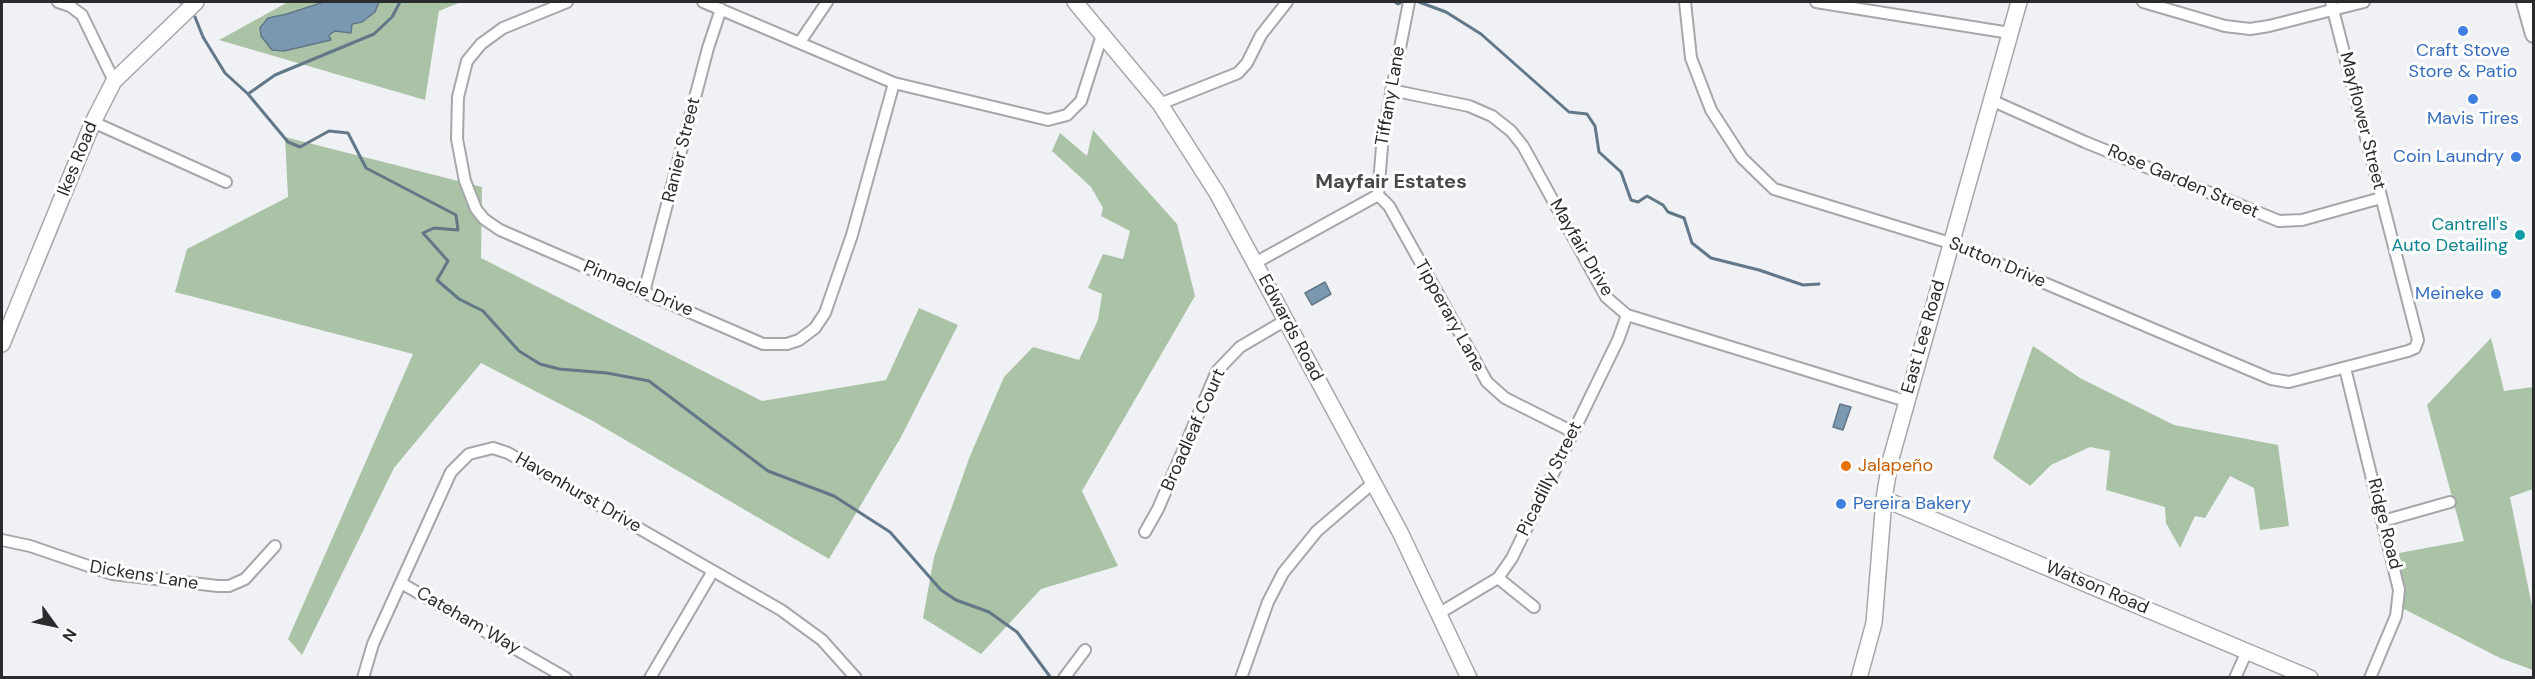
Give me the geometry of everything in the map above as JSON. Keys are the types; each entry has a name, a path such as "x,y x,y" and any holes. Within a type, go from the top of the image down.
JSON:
{"main road":[{"path":"2525,2 2534,34"}],"street":[{"path":"58,2 70,6 81,15 114,81"},
{"name":"Ikes Road","path":"2,344 93,122 114,81 196,2"},
{"name":"Pinnacle Drive","path":"567,2 503,28 480,44 468,61 462,77 456,119 465,181 476,209 494,227 764,344 787,344 809,334 825,313 839,277 894,83"},
{"path":"703,2 894,83 1041,119 1059,118 1071,113 1081,101 1103,32"},
{"path":"800,42 827,2"},
{"name":"Edwards Road","path":"1075,2 1103,32 1160,104 1217,193 1373,483 1469,678"},
{"path":"1160,104 1238,73 1247,63 1261,35 1287,2"},
{"name":"Tiffany Lane","path":"1378,195 1391,90 1409,2"},
{"name":"Sutton Drive","path":"1685,2 1691,58 1711,110 1732,145 1766,184 1787,195 1950,243 2271,379 2289,382 2408,351 2417,344"},
{"path":"1816,2 2010,33"},
{"name":"East Lee Road","path":"1859,678 1874,623 1884,499 1906,401 2019,2"},
{"path":"2143,2 2181,7 2225,26 2250,29 2332,6 2364,2"},
{"name":"Mayflower Street","path":"2332,6 2417,344"},
{"name":"Ranier Street","path":"644,292 708,48 721,9"},
{"name":"Mayfair Drive","path":"1391,90 1469,106 1492,116 1511,131 1523,146 1606,297 1628,315 1906,401"},
{"name":"Rose Garden Street","path":"1990,100 2085,142 2279,221 2302,220 2381,198"},
{"path":"93,122 226,182"},
{"path":"1255,263 1378,195"},
{"name":"Tipperary Lane","path":"1378,195 1389,206 1487,382 1505,398 1573,432"},
{"name":"Picadilly Street","path":"1438,614 1498,578 1512,558 1628,315"},
{"name":"Broadleaf Court","path":"1145,532 1158,509 1217,371 1240,347 1286,320"},
{"name":"Ridge Road","path":"2345,368 2397,577 2398,604 2392,625 2370,678"},
{"name":"Havenhurst Drive","path":"363,678 373,644 451,471 469,454 483,449 508,453 802,623 822,640 856,678"},
{"path":"1241,678 1269,602 1283,573 1317,531 1373,483"},
{"name":"Watson Road","path":"1884,499 2310,678"},
{"path":"2383,520 2450,502"},
{"name":"Dickens Lane","path":"2,540 30,546 112,574 218,586 229,586 245,579 274,546"},
{"path":"650,678 713,571"},
{"path":"1498,578 1534,607"},
{"name":"Cateham Way","path":"401,583 566,678"},
{"path":"1064,678 1085,650"},
{"path":"2235,678 2247,651"}],"green space":[{"path":"288,2 461,2 439,11 425,100 219,40"},
{"path":"1093,130 1177,224 1195,296 1082,491 1118,566 1041,589 981,654 923,618 934,557 970,456 1004,377 1033,347 1079,360 1098,320 1102,294 1088,288 1103,254 1123,259 1130,231 1101,216 1103,208 1091,187 1052,151 1060,133 1087,156"},
{"path":"285,137 482,187 481,258 762,401 886,380 919,308 958,325 901,437 829,559 591,420 481,363 394,468 302,655 288,639 413,354 175,292 187,249 288,197"},
{"path":"2491,338 2504,391 2533,387 2533,489 2510,497 2533,611 2533,670 2500,658 2404,609 2399,553 2464,541 2427,405"},
{"path":"2033,346 2080,378 2174,425 2278,445 2289,526 2260,530 2254,488 2230,476 2205,518 2195,516 2180,548 2166,523 2165,507 2106,490 2110,451 2090,447 2051,465 2030,486 1993,458"}],"water":[{"path":"324,2 379,2 375,12 362,22 352,24 351,33 335,31 329,35 331,40 284,51 272,50 261,36 260,28 268,18"},
{"path":"1325,282 1331,294 1312,305 1305,293"},
{"path":"1840,404 1851,407 1843,430 1833,427"}],"waterway":[{"path":"248,94 275,75 374,34 392,17 400,2"},
{"path":"1395,2 1398,4 1402,2"},
{"path":"1419,2 1446,12 1481,34 1569,112 1587,114 1595,126 1599,152 1621,172 1631,200 1638,202 1647,196 1663,205 1668,212 1684,218 1692,243 1711,258 1759,270 1803,285 1819,284"},
{"path":"195,17 203,37 225,73 248,94 288,142 300,147 329,131 348,133 366,168 456,215 458,230 434,228 423,233 448,261 437,280 459,299 483,311 519,351 540,364 559,369 607,373 649,381 768,471 834,496 890,532 941,590 956,600 989,612 1017,632 1051,678"}],"place":[{"name":"Craft Stove Store & Patio","path":"2463,31"},
{"name":"Mavis Tires","path":"2473,99"},
{"name":"Coin Laundry","path":"2516,157"},
{"name":"Cantrell's Auto Detailing","path":"2520,235"},
{"name":"Meineke","path":"2496,294"},
{"name":"Jalapeño","path":"1846,466"},
{"name":"Pereira Bakery","path":"1841,504"}],"district":[{"name":"Mayfair Estates","path":"1391,183"}]}
